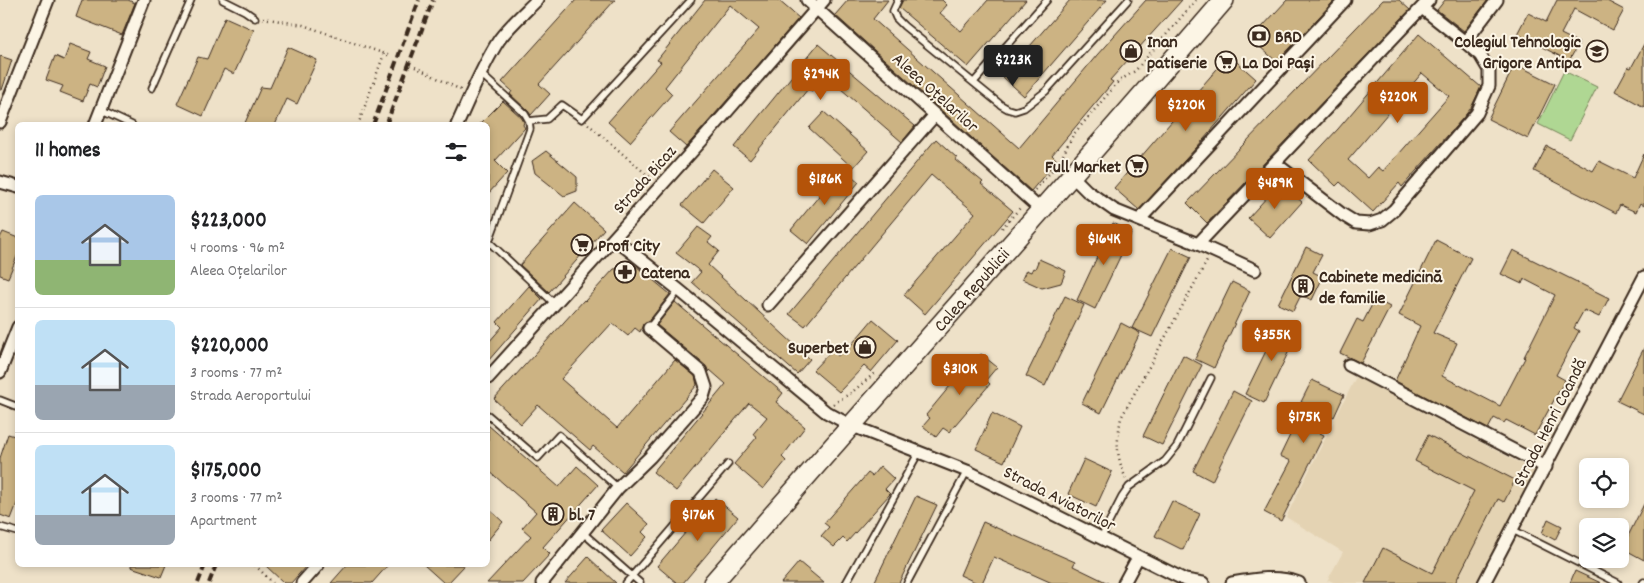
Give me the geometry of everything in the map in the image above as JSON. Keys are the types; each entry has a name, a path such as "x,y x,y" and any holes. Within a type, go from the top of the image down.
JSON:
{"main road":[{"name":"Calea Republicii","path":"713,583 850,425 1034,204 1072,176 1224,0"}],"street":[{"path":"0,122 48,0"},
{"path":"96,122 144,0"},
{"path":"458,122 481,74 500,40 518,18 537,0"},
{"name":"Aleea Oțelarilor","path":"807,0 820,4 935,115 1034,204"},
{"path":"1139,220 1345,0"},
{"path":"1465,42 1497,0"},
{"name":"Strada Bicaz","path":"490,376 661,187 820,4"},
{"path":"1198,244 1426,4 1480,55 1489,70 1489,86 1477,113 1394,210 1382,220 1370,224 1356,222 1343,215 1275,163"},
{"path":"768,305 935,115"},
{"path":"1072,176 1087,191 1114,210 1198,244 1255,270"},
{"path":"0,182 15,186"},
{"path":"615,238 826,412 850,425"},
{"name":"Strada Henri Coandă","path":"1484,583 1644,276"},
{"path":"542,583 618,488 650,457 702,397 706,387 701,372 649,328"},
{"path":"0,372 15,335"},
{"path":"1349,365 1546,467"},
{"name":"Strada Aviatorilor","path":"850,425 967,471 1185,580 1203,583"},
{"path":"1124,583 1138,557"},
{"path":"303,583 316,567"},
{"path":"1232,583 1288,579 1299,583"}],"lane":[{"path":"152,88 191,0"},
{"path":"223,0 255,18"},
{"path":"530,121 547,119 562,105 582,119 691,0"},
{"path":"898,0 893,11 896,18 918,38 1008,109 1015,111 1024,108 1046,91 1128,0"},
{"path":"974,82 1047,0"},
{"path":"481,74 525,114 530,121 530,129 490,238"},
{"path":"100,110 126,122"},
{"path":"490,245 555,304"},
{"path":"649,328 679,290"},
{"path":"1101,538 1122,497 1129,488 1165,461 1177,446 1211,378"},
{"path":"0,400 15,406"},
{"path":"490,417 538,458 559,435 618,488"},
{"path":"846,583 919,452"},
{"path":"626,583 728,464"},
{"path":"907,583 967,471"},
{"path":"0,527 15,531"},
{"path":"1513,530 1618,583"},
{"path":"582,532 640,583"}],"path":[{"path":"1002,228 1034,204 1060,161 1072,135 1119,82 1135,71 1196,0"},
{"path":"255,18 303,25 391,56"},
{"path":"359,122 384,54"},
{"path":"414,67 472,95"},
{"path":"582,119 661,187"},
{"path":"1129,488 1121,467 1116,441 1121,418 1212,251"},
{"path":"826,412 837,401 851,393 877,372"},
{"path":"256,567 273,583"}],"shaded area":[{"path":"1356,377 1537,472 1476,583 1335,583 1327,581 1343,552 1286,517"}],"green space":[{"path":"1564,71 1597,87 1570,140 1538,124"}],"building":[{"path":"82,0 128,0 135,3 122,35 76,17"},
{"path":"576,0 615,0 539,84 550,94 531,115 510,94 512,91 502,82"},
{"path":"705,0 778,0 799,18 686,147 669,132 759,29 730,5 665,87 672,94 630,142 608,122 661,62 657,60"},
{"path":"848,0 888,0 873,19 1019,148 1146,0 1182,0 1110,80 1113,82 1052,155 1057,160 1031,191 835,15"},
{"path":"903,0 942,0 947,5 940,13 961,31 988,0 1026,0 968,67 899,8"},
{"path":"1070,0 1107,0 1024,96 1003,77"},
{"path":"1287,0 1335,0 1277,62 1251,39"},
{"path":"1383,0 1399,0 1410,10 1207,223 1187,203"},
{"path":"1445,0 1488,0 1464,31 1437,10"},
{"path":"1557,0 1605,0 1624,10 1613,30 1574,9 1561,34 1579,43 1569,61 1517,34 1528,13 1546,22"},
{"path":"225,17 254,30 234,74 224,69 203,116 177,104 198,57 207,59"},
{"path":"1419,34 1481,87 1471,108 1463,118 1402,187 1399,183 1373,212 1340,182 1336,186 1309,160","holes":["1422,73 1449,96 1383,171 1378,167 1368,178 1348,160"]},
{"path":"70,44 91,52 88,59 105,66 97,87 90,84 83,101 60,92 63,86 46,80 55,56 64,60"},
{"path":"818,44 915,126 902,142 825,75 812,91 808,89 750,160 734,147"},
{"name":"Colegiul Tehnologic Grigore Antipa","path":"1644,44 1644,107 1615,91 1628,67 1631,68"},
{"path":"288,47 317,60 297,104 287,99 276,122 245,122 261,87 270,88"},
{"path":"1229,55 1256,79 1139,210 1114,188"},
{"path":"0,56 12,60 2,90 0,90"},
{"path":"1515,64 1555,84 1528,139 1488,119"},
{"path":"503,101 521,117 525,128 495,161 507,173 490,192 490,122 482,122"},
{"path":"824,112 868,151 853,168 809,128"},
{"path":"936,139 957,158 956,160 983,182 981,184 1013,211 925,314 904,295 975,213 931,175 805,326 789,314"},
{"path":"1547,146 1593,171 1599,161 1633,178 1644,154 1644,206 1640,203 1636,212 1620,205 1616,213 1534,171"},
{"path":"546,151 577,177 577,191 564,196 535,173 532,161"},
{"path":"842,168 859,182 808,244 791,230"},
{"path":"712,169 734,187 704,223 682,205"},
{"path":"1280,183 1302,202 1270,238 1248,218"},
{"path":"575,203 604,229 549,292 520,265"},
{"path":"1113,223 1132,232 1095,309 1077,300"},
{"path":"698,227 712,237 708,242 719,251 708,265 810,359 797,374 692,282 701,272 676,253"},
{"path":"3,232 15,237 15,261 8,278 0,275 0,238"},
{"path":"1436,240 1471,258 1433,333 1457,343 1442,376 1500,406 1555,295 1524,279 1522,284 1501,274 1513,250 1609,298 1599,317 1584,310 1574,328 1579,331 1556,375 1565,380 1535,435 1506,420 1504,423 1494,418 1488,429 1395,381 1420,326 1399,315"},
{"name":"Cabinete medicină de familie","path":"1306,247 1322,255 1313,272 1323,277 1312,300 1301,295 1293,311 1278,304"},
{"path":"1172,248 1191,257 1152,337 1132,328"},
{"path":"1039,259 1066,271 1061,283 1042,288 1022,279 1026,270 1031,272 1033,268 1035,269"},
{"path":"636,266 670,294 649,321 643,324 640,332 635,328 628,336 612,323 561,379 617,428 675,360 695,376 697,385 623,472 593,446 590,450 538,405 521,424 494,399 614,269"},
{"path":"1232,282 1250,291 1214,368 1195,359"},
{"path":"529,286 542,299 490,359 490,341 502,327 497,322"},
{"path":"1065,296 1084,305 1045,386 1026,376"},
{"path":"1375,299 1390,307 1361,363 1340,353 1357,319 1363,322"},
{"path":"675,302 783,393 776,402 805,427 782,457 786,461 763,489 734,464 757,437 753,434 767,417 749,403 676,491 653,472 726,384 710,370 709,372 706,366 657,325"},
{"path":"873,319 898,340 871,372 864,366 839,392 813,370 832,350 838,356 845,349 846,351"},
{"path":"1281,320 1299,330 1264,403 1245,394"},
{"path":"1121,323 1140,333 1101,413 1082,403"},
{"path":"1644,348 1644,414 1617,401"},
{"path":"981,354 997,367 986,380 990,384 949,432 943,428 936,437 923,426 930,418 926,415 969,363 972,365"},
{"path":"1183,355 1202,365 1162,445 1143,436"},
{"path":"1312,380 1344,395 1334,417 1328,414 1320,433 1324,435 1281,521 1264,512 1291,461 1280,456 1305,404 1301,402"},
{"path":"1233,391 1252,401 1212,481 1193,471"},
{"path":"992,413 1020,427 1004,462 976,449"},
{"path":"490,427 559,487 577,466 598,485 543,547 550,554 523,583 487,583 531,536 522,528 536,512 490,472"},
{"path":"8,434 15,436 15,509 11,519 0,515 0,458"},
{"path":"1428,435 1515,480 1504,502 1498,499 1455,583 1365,583 1383,548 1432,573 1474,491 1415,461"},
{"path":"1084,459 1112,472 1096,507 1068,494"},
{"path":"880,466 894,479 885,489 890,494 847,542 843,538 834,547 821,536 829,527 824,523 868,473 872,476"},
{"path":"916,496 937,505 899,583 874,583"},
{"path":"715,498 738,517 683,583 677,583 657,566"},
{"path":"1172,501 1200,514 1183,550 1155,536"},
{"path":"626,503 649,524 642,532 647,537 630,556 601,530"},
{"path":"1644,504 1644,560 1629,552 1629,534"},
{"path":"490,510 503,522 490,538"},
{"path":"1548,519 1562,526 1555,540 1542,533"},
{"path":"983,522 1075,562 1073,566 1108,583 1052,583 994,557 982,583 977,583 960,575"},
{"path":"588,557 616,583 565,583"},
{"path":"799,562 824,583 781,583"},
{"path":"131,567 165,567 161,577"},
{"path":"267,567 305,567 291,583 284,583"},
{"path":"345,567 386,567 372,583 331,583"},
{"path":"426,567 463,567 448,583 444,583"},
{"path":"1575,571 1601,583 1570,583"}],"railway":[{"path":"374,122 419,0"},
{"path":"387,122 433,0"},
{"path":"198,583 204,567"},
{"path":"209,583 215,567"}],"place":[{"name":"BRD","path":"1259,36"},
{"name":"Inan patiserie","path":"1131,51"},
{"name":"Colegiul Tehnologic Grigore Antipa","path":"1597,51"},
{"name":"La Doi Pași","path":"1226,62"},
{"name":"Full Market","path":"1137,166"},
{"name":"Profi City","path":"582,245"},
{"name":"Catena","path":"625,272"},
{"name":"Cabinete medicină de familie","path":"1303,286"},
{"name":"Superbet","path":"865,347"},
{"name":"bl. 7","path":"553,514"}]}
